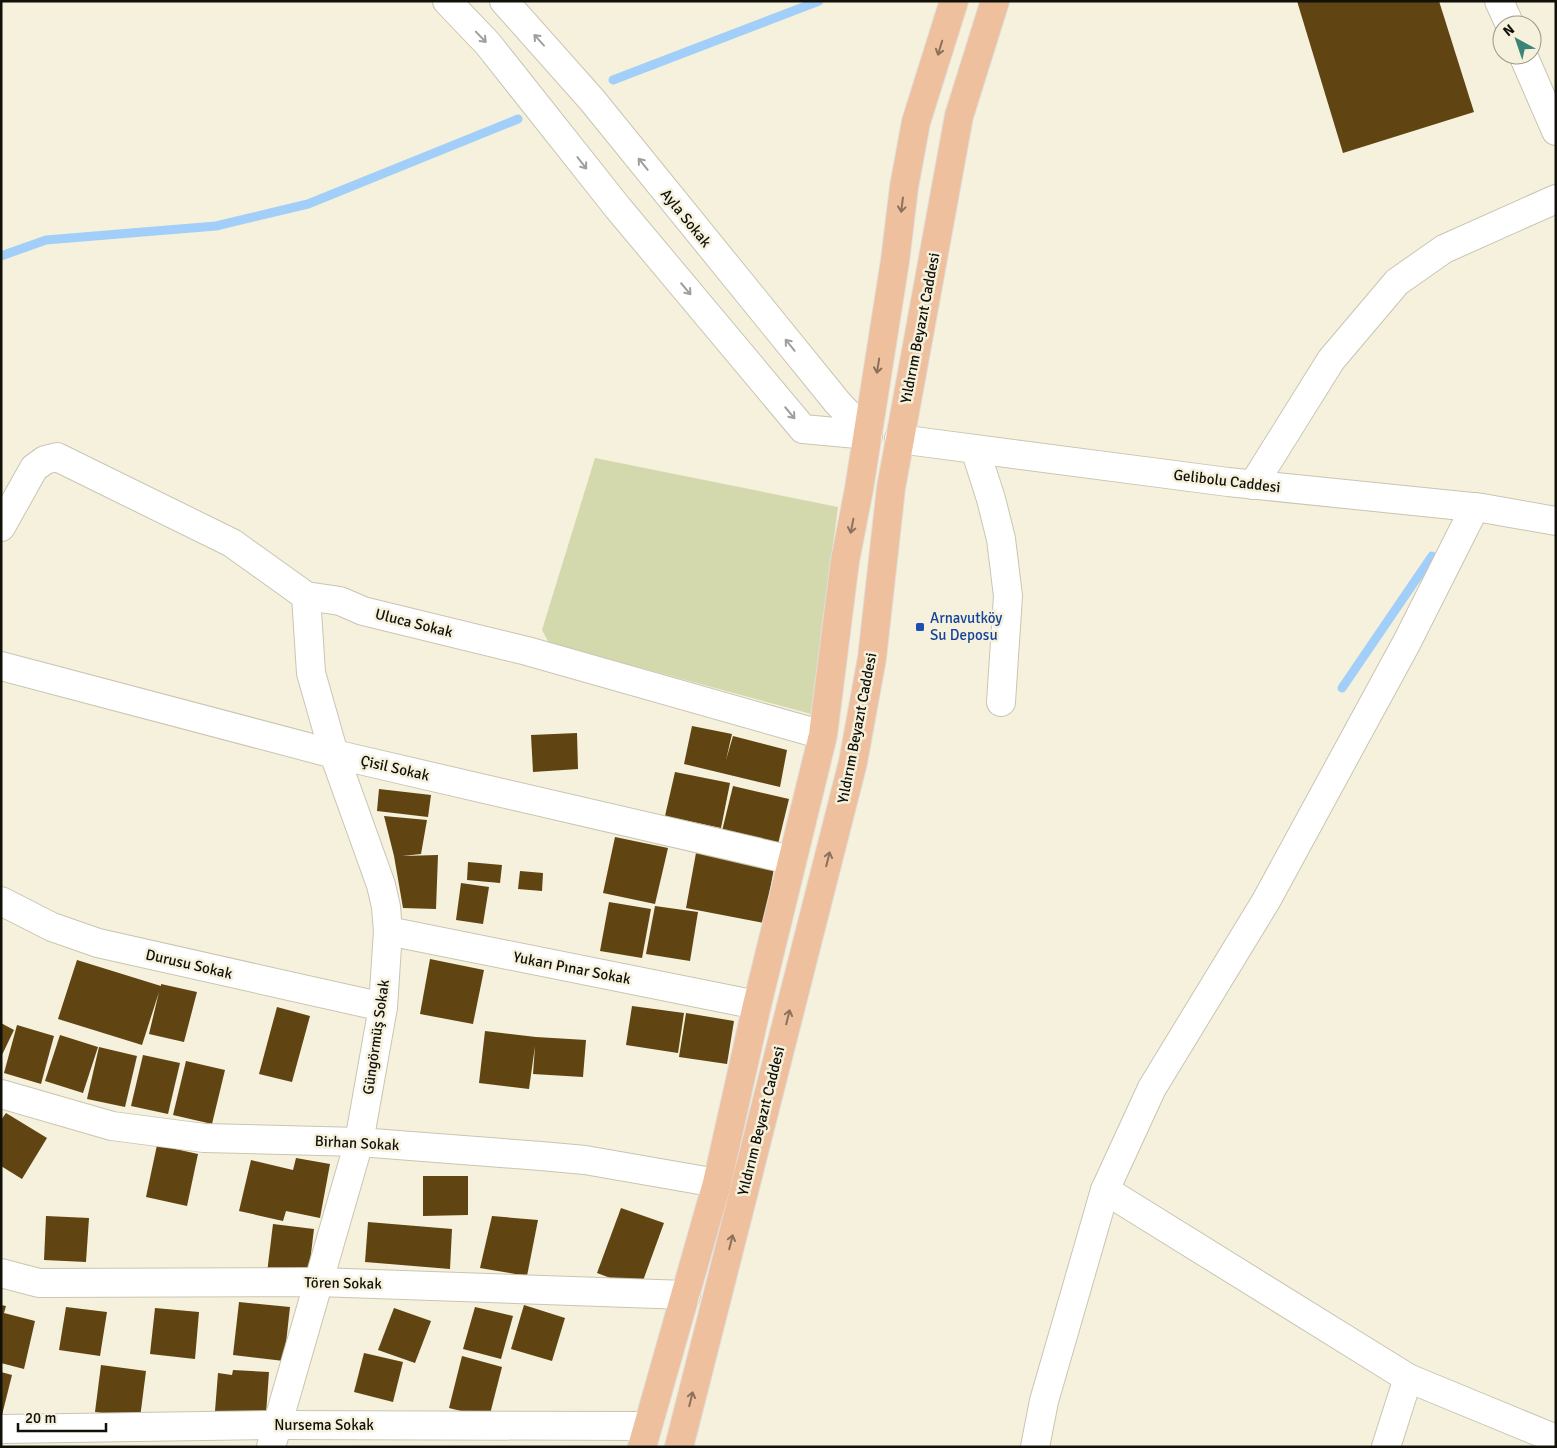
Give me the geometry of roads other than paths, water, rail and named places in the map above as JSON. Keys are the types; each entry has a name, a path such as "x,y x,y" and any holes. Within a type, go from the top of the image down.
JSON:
{"main road":[{"path":"644,1436 686,1295 716,1183 823,735 845,561 868,435 904,186 916,122 954,1"},
{"name":"Yıldırım Beyazıt Caddesi","path":"679,1447 853,762 872,658 891,488 899,439 959,116 995,1"},
{"path":"868,435 899,439"}],"street":[{"path":"447,1 488,44 618,208 803,429 868,435"},
{"name":"Ayla Sokak","path":"504,1 592,100 825,388 868,435"},
{"path":"1499,1 1505,15"},
{"path":"1527,65 1556,131"},
{"path":"1253,485 1332,360 1397,282 1444,249 1556,199"},
{"name":"Gelibolu Caddesi","path":"899,439 1253,485 1475,507 1556,522"},
{"path":"975,449 1001,539 1008,596 1001,702"},
{"name":"Uluca Sokak","path":"1,527 34,468 45,460 57,457 75,464 232,543 306,596 340,601 363,611 527,651 823,735"},
{"path":"1035,1447 1044,1401 1105,1190 1152,1088 1266,901 1408,642 1475,507"},
{"name":"Güngörmüş Sokak","path":"274,1436 359,1142 383,1007 388,931 386,907 381,885 334,754 311,673 306,596"},
{"name":"Çisil Sokak","path":"1,666 334,754 792,860"},
{"name":"Durusu Sokak","path":"1,901 52,927 98,944 383,1007"},
{"name":"Yukarı Pınar Sokak","path":"388,931 757,1005"},
{"name":"Birhan Sokak","path":"1,1094 112,1126 204,1138 359,1142 585,1160 716,1183"},
{"path":"1105,1190 1408,1378 1556,1439"},
{"name":"Tören Sokak","path":"1,1273 39,1283 318,1282 686,1295"},
{"path":"1386,1447 1408,1378"},
{"name":"Nursema Sokak","path":"1,1429 274,1436 644,1436"}],"waterway":[{"path":"613,80 819,1"},
{"path":"1,256 46,240 216,226 308,204 518,119"},
{"path":"1342,688 1432,556"}],"place":[{"name":"Arnavutköy Su Deposu","path":"920,627"}]}
